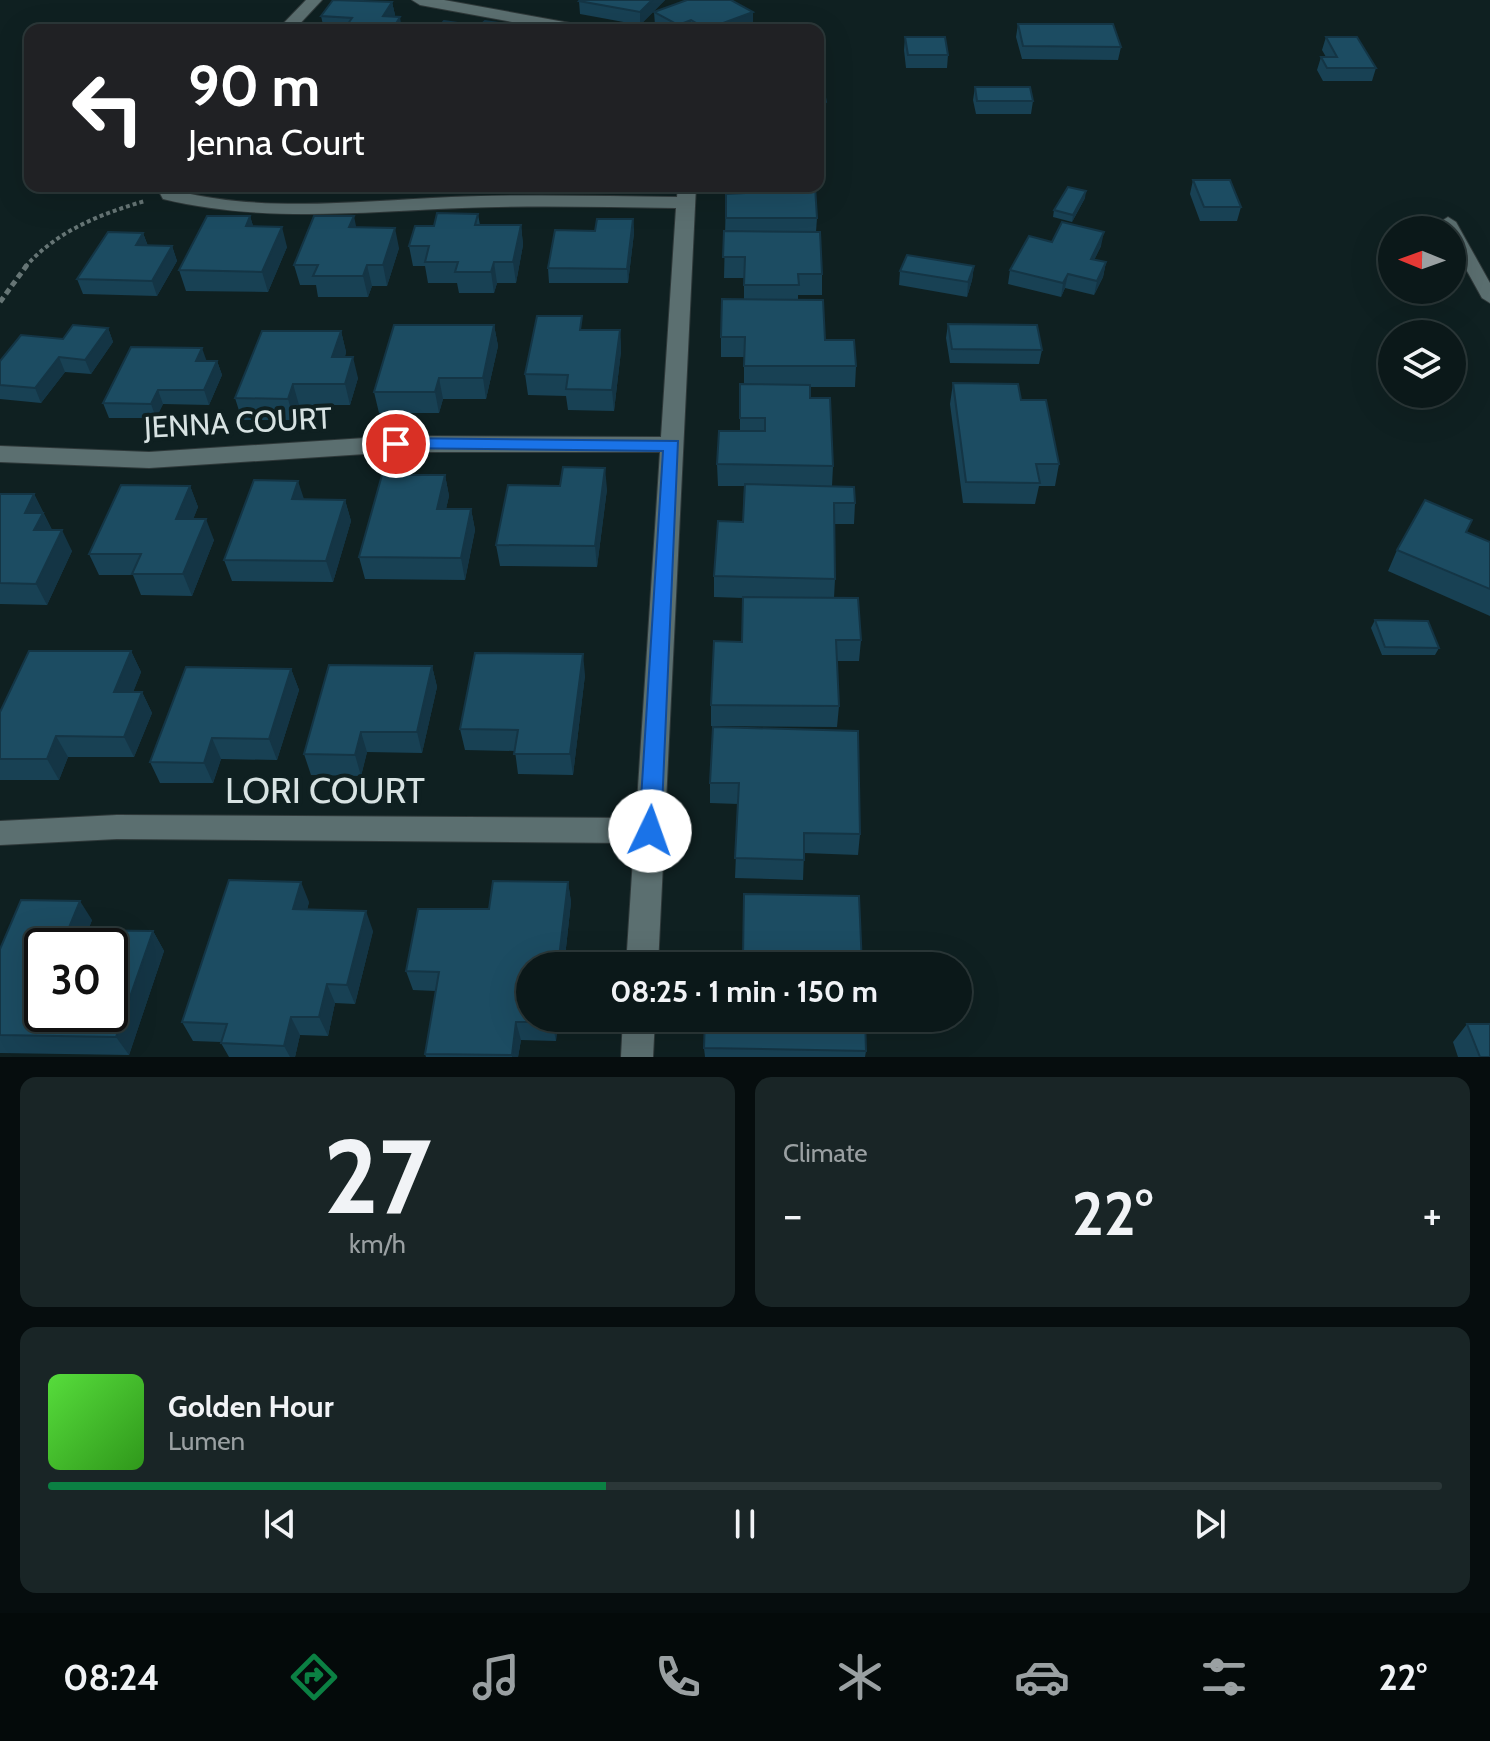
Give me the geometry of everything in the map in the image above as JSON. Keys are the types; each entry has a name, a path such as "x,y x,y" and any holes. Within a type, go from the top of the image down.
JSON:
{"street":[{"path":"291,24 314,0"},
{"path":"420,0 549,24"},
{"path":"170,192 195,204 289,207 686,194 643,952"},
{"name":"JENNA COURT","path":"0,454 149,460 396,444 672,445"},
{"name":"LORI COURT","path":"0,833 117,827 650,831"},
{"path":"637,1057 638,1032"}],"lane":[{"path":"1466,255 1490,298"}],"path":[{"path":"0,302 14,277 47,242 91,217 165,192"}],"building":[{"path":"333,0 392,2 383,16 400,17 396,24 348,24 352,18 321,16"},
{"path":"580,0 652,0 640,12"},
{"path":"687,0 731,0 753,12 721,24 698,24 691,20 676,24 654,12"},
{"path":"1018,24 1113,24 1121,47 1023,46"},
{"path":"905,37 945,37 948,55 908,55"},
{"path":"1326,37 1357,37 1376,68 1327,68 1321,57 1337,57"},
{"path":"975,87 1030,87 1033,101 977,101"},
{"path":"1193,180 1230,180 1241,207 1204,207"},
{"path":"1068,187 1086,191 1073,215 1054,210"},
{"path":"815,192 817,218 726,218 726,194"},
{"path":"437,213 478,214 475,225 521,225 513,262 494,262 491,272 455,272 458,262 425,262 429,246 409,246 415,226 434,226"},
{"path":"207,216 250,216 246,226 282,227 262,272 179,270"},
{"path":"314,216 354,216 349,227 395,228 383,265 367,265 363,276 313,276 318,265 294,265"},
{"path":"597,219 633,219 627,269 548,268 555,230 595,231"},
{"path":"1062,222 1104,232 1091,259 1106,262 1097,281 1068,274 1063,283 1010,270 1029,236 1052,242"},
{"path":"724,231 820,232 822,274 798,274 799,285 744,285 745,257 723,257"},
{"path":"108,232 143,233 136,245 172,246 152,281 77,279"},
{"path":"907,255 974,266 968,282 900,271"},
{"path":"722,299 823,300 825,340 854,340 856,366 744,366 745,337 721,337"},
{"path":"537,316 582,316 580,330 620,330 612,390 566,389 568,375 525,374"},
{"path":"948,324 1037,325 1042,350 952,349"},
{"path":"73,325 108,328 85,360 59,357 35,388 0,385 0,361 21,335 63,339"},
{"path":"394,325 494,325 483,378 439,378 435,392 374,392"},
{"path":"262,331 341,331 332,357 353,357 345,384 293,384 288,399 235,398"},
{"path":"131,347 202,348 196,361 217,361 204,390 158,390 151,404 103,403"},
{"path":"953,383 1018,384 1021,400 1046,400 1059,464 1036,464 1040,483 966,482"},
{"path":"740,384 810,385 810,398 830,398 833,466 717,464 719,431 765,431 765,418 740,418"},
{"path":"563,467 605,468 595,546 496,545 508,485 560,486"},
{"path":"382,475 445,475 437,509 471,509 461,558 359,557"},
{"path":"254,480 298,481 292,499 345,500 326,561 224,560"},
{"path":"745,484 854,487 855,503 834,503 835,579 714,576 718,521 743,522"},
{"path":"121,485 190,486 176,519 206,519 183,574 132,574 141,554 89,554"},
{"path":"0,494 34,494 25,513 43,513 34,530 62,530 36,584 0,583"},
{"path":"1425,500 1472,520 1466,532 1490,542 1490,589 1397,550"},
{"path":"743,597 858,598 861,640 836,640 839,706 711,705 714,641 742,642"},
{"path":"1375,620 1428,621 1439,648 1385,647"},
{"path":"29,651 131,651 114,692 142,692 124,737 56,736 47,759 0,759 0,712"},
{"path":"475,653 583,654 570,754 514,754 518,730 460,729"},
{"path":"329,665 432,666 417,732 361,732 355,755 304,754"},
{"path":"186,667 291,669 269,739 212,738 204,763 150,762"},
{"path":"713,727 858,731 860,834 804,833 804,860 735,858 739,783 710,783"},
{"path":"229,880 301,882 293,909 366,911 347,985 327,984 319,1017 291,1017 284,1046 221,1043 227,1024 182,1022"},
{"path":"493,881 568,882 560,952 516,952 516,1022 512,1055 425,1054 439,972 406,971 418,909 489,909"},
{"path":"744,894 859,896 861,952 743,952"},
{"path":"21,900 80,901 69,928 24,928 24,1032 118,1032 116,1037 0,1035 0,949"},
{"path":"128,931 153,931 128,1003"},
{"path":"1467,1024 1490,1024 1490,1057 1480,1057"},
{"path":"705,1032 865,1032 866,1051 704,1048"}],"route":[{"path":"396,444 672,445 650,831"}]}
